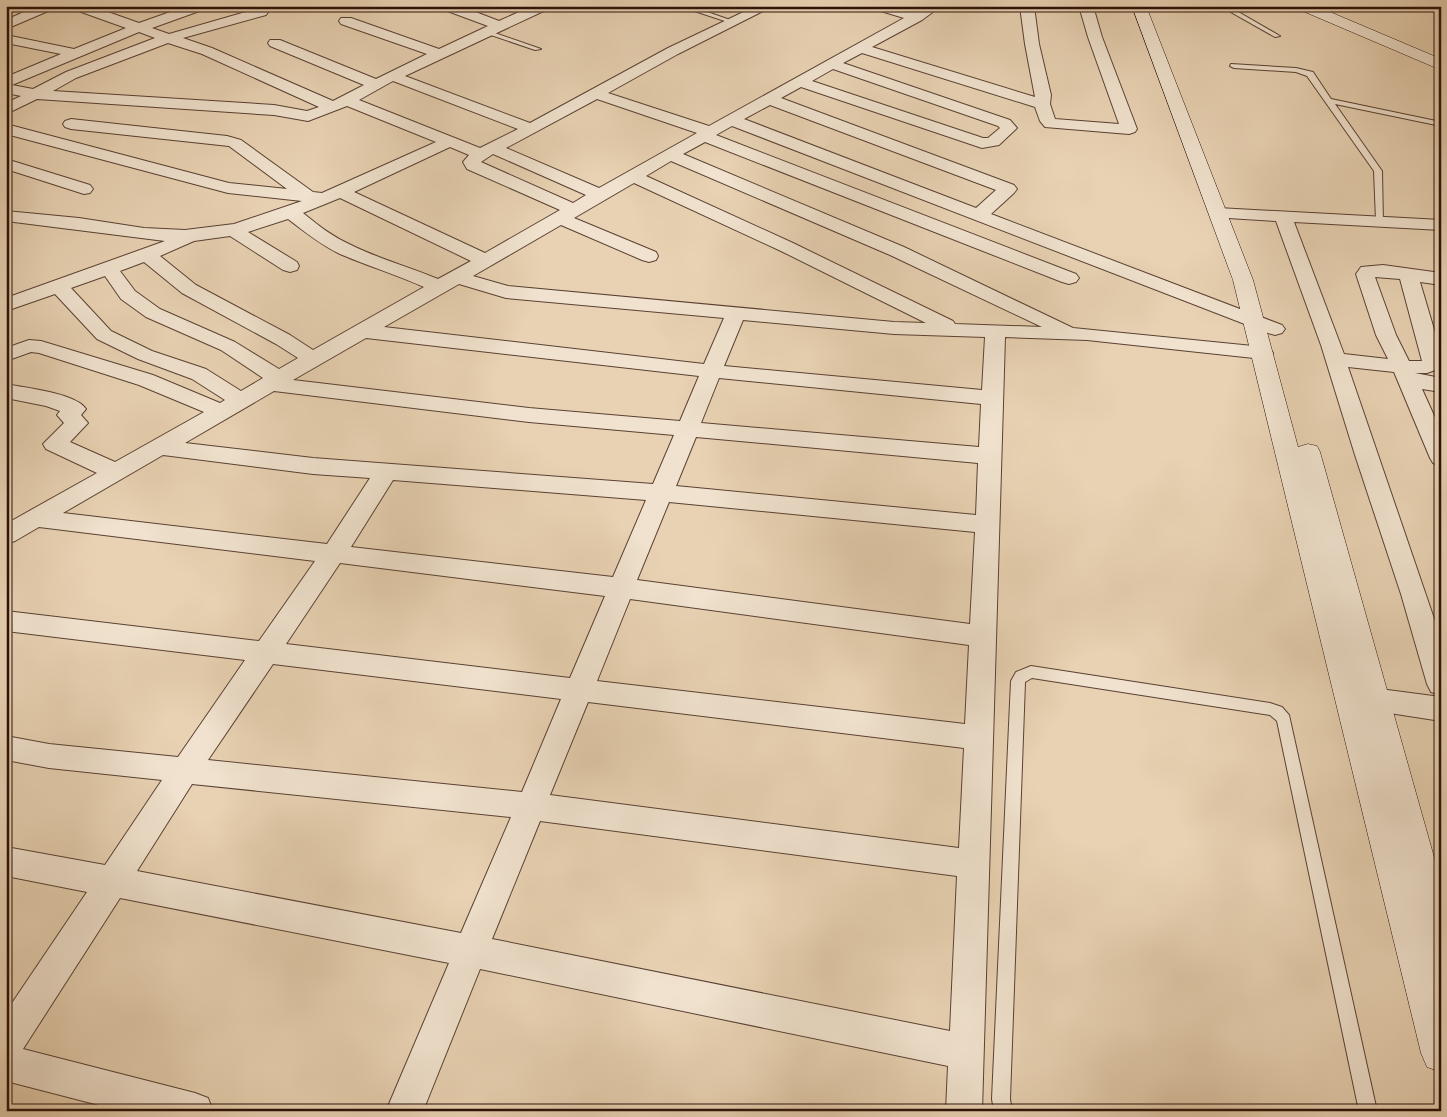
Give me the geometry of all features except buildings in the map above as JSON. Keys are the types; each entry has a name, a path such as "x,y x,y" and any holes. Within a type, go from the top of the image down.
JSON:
{"street":[{"path":"6,25 48,6"},
{"path":"78,6 206,51 340,103 450,141 487,151 600,195"},
{"path":"6,82 140,27 200,6"},
{"path":"447,6 494,29"},
{"path":"6,88 35,94 274,110 308,116 340,103 392,76 543,6"},
{"path":"649,256 473,165 471,162 487,151 532,129 673,51 766,6"},
{"path":"879,6 917,17"},
{"path":"6,535 671,154 934,6"},
{"path":"1027,6 1032,44 1043,95 1042,104 1048,121 1051,124 1129,129 1095,37 1086,6"},
{"path":"1139,6 1227,214"},
{"path":"1150,6 1227,214 1243,280 1264,325 1362,698 1441,1053"},
{"path":"1303,6 1441,65"},
{"path":"1313,6 1441,58"},
{"path":"10,107 71,75 168,38 261,12"},
{"path":"346,21 439,54"},
{"path":"6,39 74,53"},
{"path":"275,44 376,84"},
{"path":"862,48 1042,104"},
{"path":"800,82 982,143 993,142 1009,128 1004,123 832,64"},
{"path":"392,76 532,129"},
{"path":"596,94 707,134 1069,278"},
{"path":"769,99 1008,188 978,215"},
{"path":"10,107 194,120"},
{"path":"731,120 1264,325"},
{"path":"71,124 235,143 324,195"},
{"path":"6,128 228,188 324,195 380,208 439,240 486,260"},
{"path":"6,216 88,225 126,232 191,236 233,230 291,212 324,195 450,141"},
{"path":"27,171 74,146"},
{"path":"671,154 898,251 1074,334"},
{"path":"6,164 84,189"},
{"path":"633,176 787,247 955,330"},
{"path":"291,212 319,235 346,250 404,270 438,287"},
{"path":"1227,214 1441,224"},
{"path":"1283,216 1335,359 1414,594 1441,684"},
{"path":"233,230 290,266"},
{"path":"6,305 148,255 191,236"},
{"path":"148,255 167,273 190,290 290,341 314,359"},
{"path":"109,268 128,295 153,314 228,346 274,381 529,415 990,456"},
{"path":"1441,279 1376,271 1368,271 1365,274 1386,334 1405,373 1441,458"},
{"path":"1405,373 1432,364 1432,327 1408,274"},
{"path":"456,277 506,292 894,328 1074,334 1263,353"},
{"path":"58,286 104,335 144,355 199,374 241,400"},
{"path":"404,1111 736,313"},
{"path":"1264,325 1263,353 1362,698 1441,949"},
{"path":"362,331 712,371 992,398"},
{"path":"964,1111 995,331"},
{"path":"6,355 29,346 41,347 146,380 221,411"},
{"path":"1335,359 1405,373 1441,385"},
{"path":"6,391 51,400 75,409 68,415 76,423 54,444 116,472"},
{"path":"159,447 313,466 662,493 987,525"},
{"path":"6,1044 185,770 333,554 386,472"},
{"path":"34,518 622,588 983,636"},
{"path":"6,621 979,738"},
{"path":"1362,698 1441,709"},
{"path":"6,748 49,756 531,806 974,864"},
{"path":"6,861 470,951 966,1052"},
{"path":"6,1063 195,1111"}],"lane":[{"path":"682,6 733,22"},
{"path":"1223,6 1277,36"},
{"path":"494,29 538,49"},
{"path":"1234,66 1307,72 1330,101 1378,171 1380,221"},
{"path":"1330,101 1441,124"},
{"path":"1003,1111 1001,1099 1018,681 1021,676 1032,672 1270,709 1282,714 1368,1111"}]}
